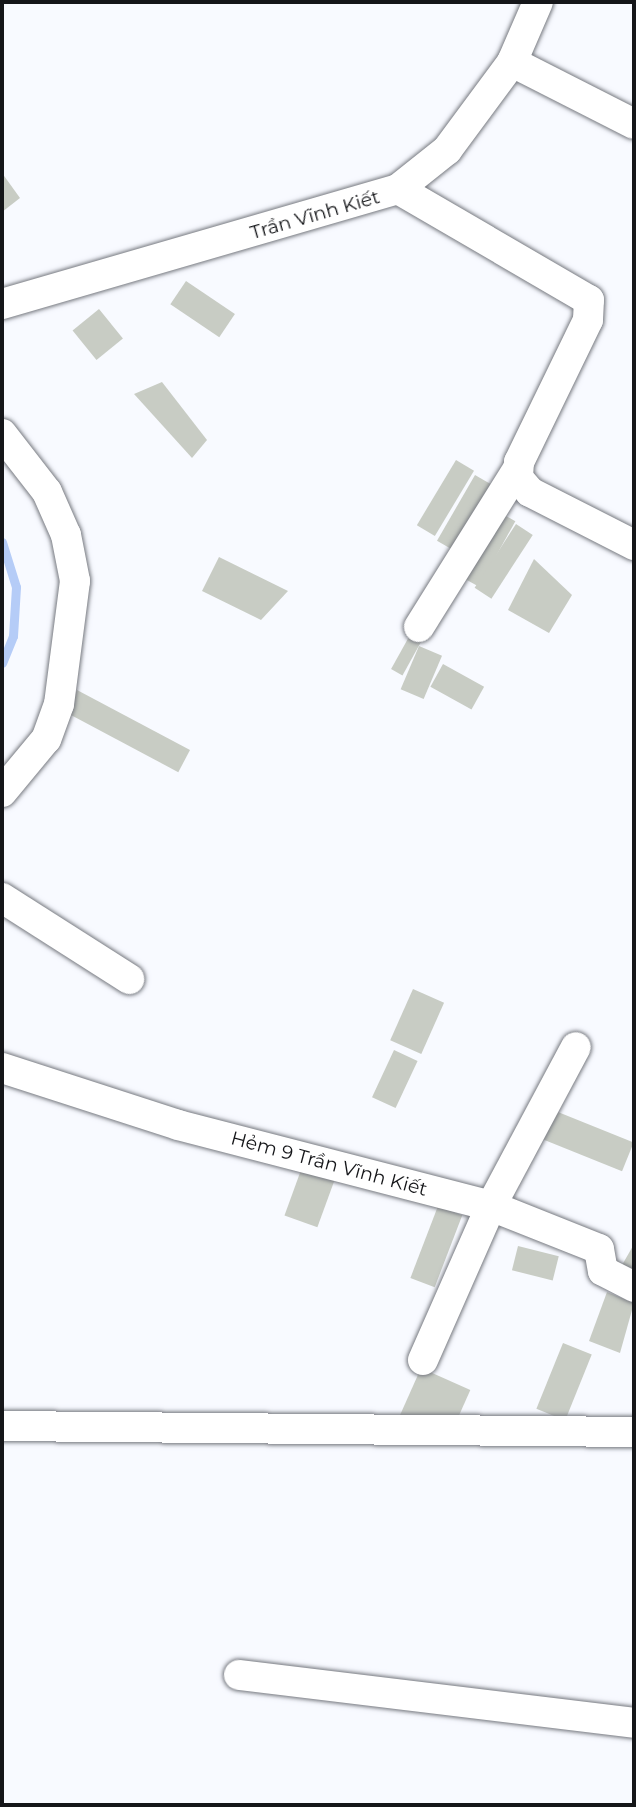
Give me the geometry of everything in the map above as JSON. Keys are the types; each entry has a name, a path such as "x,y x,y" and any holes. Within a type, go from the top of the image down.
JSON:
{"street":[{"name":"Trần Vĩnh Kiết","path":"2,304 398,189 447,150 512,62 538,2"},
{"path":"512,62 634,124"},
{"path":"398,189 589,300 588,320 517,470 419,627"},
{"path":"2,434 47,492 66,536 75,581 68,663 55,716 46,739 2,792"},
{"path":"517,470 530,492 634,545"},
{"path":"2,898 129,979"},
{"path":"423,1360 491,1206 576,1047"},
{"name":"Hẻm 9 Trần Vĩnh Kiết","path":"2,1068 178,1125 491,1206 599,1248 603,1271 634,1287"},
{"path":"2,1426 634,1432"},
{"path":"239,1675 634,1723"}],"building":[{"path":"2,173 20,198 2,212"},
{"path":"186,281 235,314 219,337 170,304"},
{"path":"99,309 123,339 96,360 73,330"},
{"path":"162,382 207,440 192,458 134,394"},
{"path":"456,460 474,471 435,536 417,525"},
{"path":"475,475 492,485 454,551 437,541"},
{"path":"497,511 515,521 479,587 461,577"},
{"path":"516,524 533,535 491,599 475,588"},
{"path":"219,557 288,591 261,620 202,591"},
{"path":"534,559 572,595 549,633 508,610"},
{"path":"410,635 421,641 402,675 391,669"},
{"path":"419,646 442,656 424,699 401,689"},
{"path":"443,664 484,687 472,710 430,687"},
{"path":"77,690 190,750 178,772 65,712"},
{"path":"413,989 444,1003 421,1054 390,1040"},
{"path":"394,1050 418,1061 396,1108 372,1097"},
{"path":"553,1110 634,1143 622,1171 541,1139"},
{"path":"305,1159 338,1171 317,1227 284,1215"},
{"path":"438,1206 462,1215 435,1287 410,1278"},
{"path":"634,1244 634,1275 621,1267"},
{"path":"518,1246 559,1256 553,1280 512,1270"},
{"path":"607,1292 634,1303 620,1353 589,1341"},
{"path":"563,1343 592,1355 565,1420 536,1409"},
{"path":"421,1368 470,1390 447,1443 397,1421"}],"waterway":[{"path":"2,542 16,587 13,636 2,663"}]}
